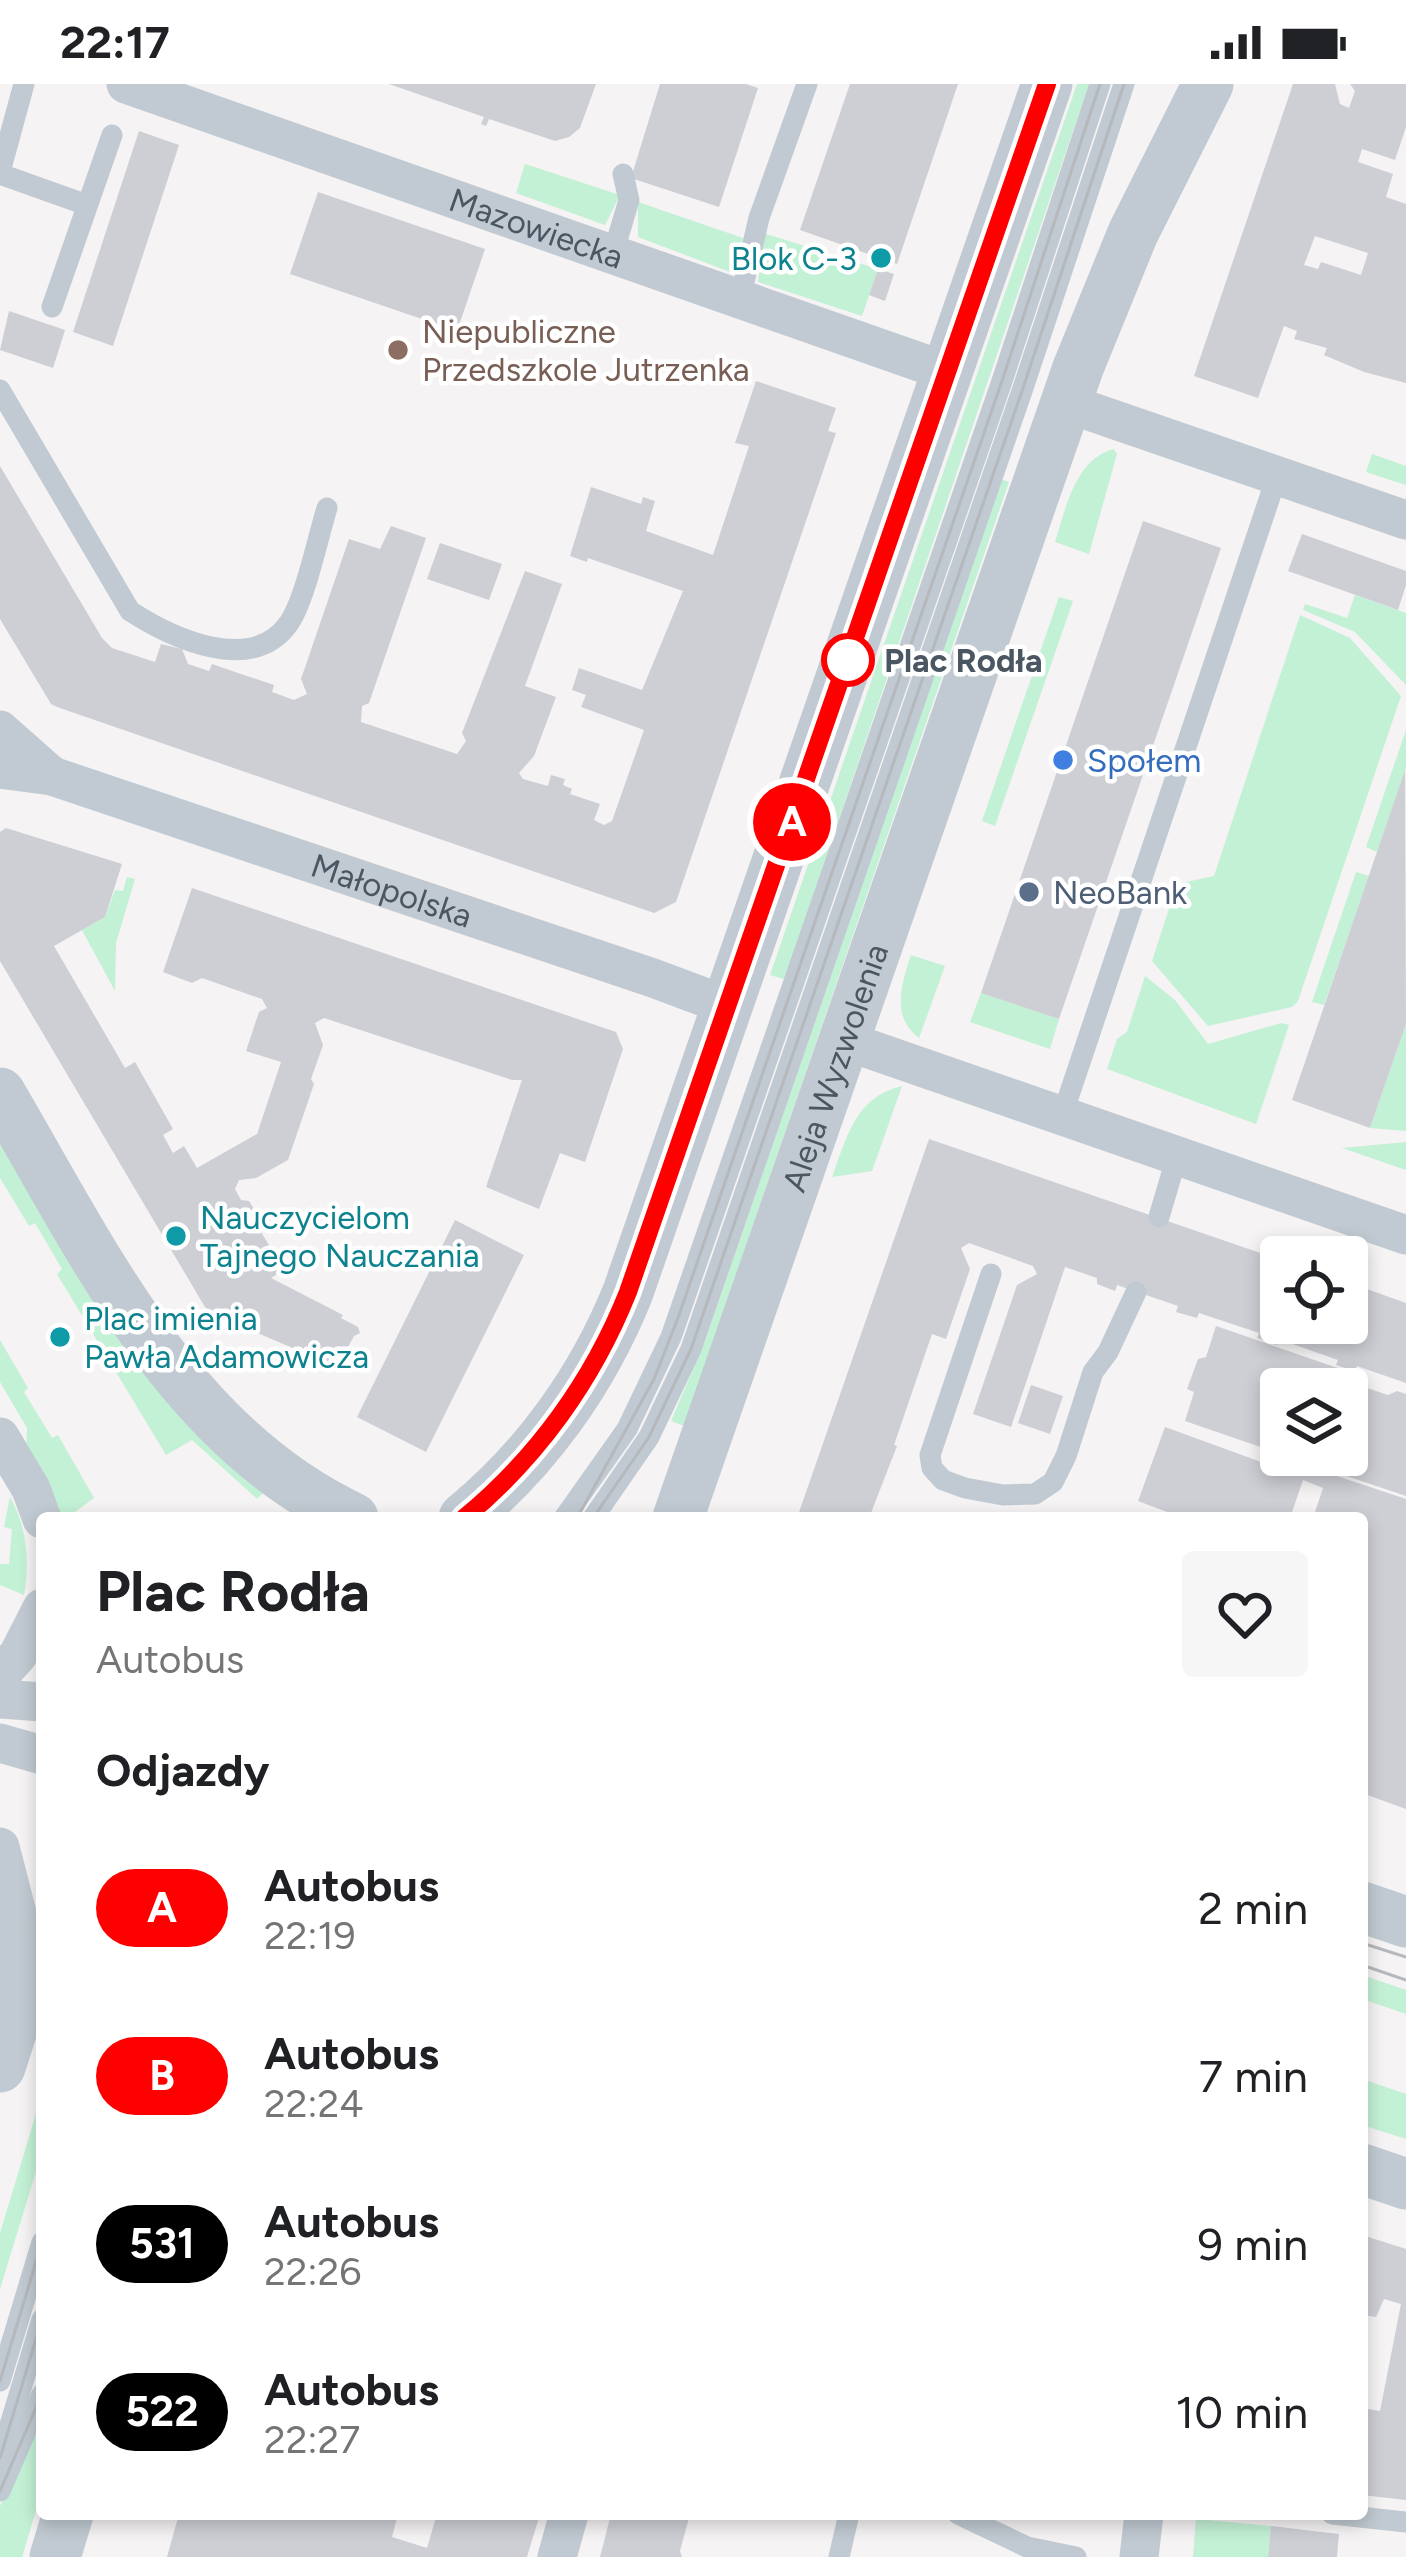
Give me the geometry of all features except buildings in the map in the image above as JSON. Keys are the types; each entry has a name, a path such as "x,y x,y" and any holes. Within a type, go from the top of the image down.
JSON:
{"street":[{"name":"Mazowiecka","path":"125,84 201,97 613,254 948,372"},
{"path":"471,1512 546,1435 608,1338 633,1280 1047,84"},
{"path":"1208,84 1133,233 1066,403 1406,520"},
{"name":"Aleja Wyzwolenia","path":"680,1512 1066,403"},
{"name":"Małopolska","path":"0,730 52,776"},
{"name":"Małopolska","path":"0,769 52,776 728,1006"},
{"path":"846,1041 1406,1235"},
{"path":"0,1093 134,1318 171,1369 225,1429 266,1463 342,1512"},
{"path":"0,1438 39,1512"},
{"path":"0,1675 18,1655 36,1620"},
{"path":"0,1699 36,1702"},
{"path":"0,1743 36,1753"},
{"path":"0,1847 17,1913 20,1947 17,1992 2,2060"},
{"path":"1368,1909 1406,1922"},
{"path":"2,2060 36,1955"},
{"path":"1368,2170 1406,2184"},
{"path":"55,2557 66,2520"},
{"path":"557,2557 567,2520"},
{"path":"1138,2557 1143,2520"}],"lane":[{"path":"24,84 0,173 87,205"},
{"path":"740,298 759,218 807,84"},
{"path":"568,1512 627,1429 671,1337 1100,84"},
{"path":"597,1512 649,1437 691,1349 1124,84"},
{"path":"52,307 112,135"},
{"path":"613,254 629,200 623,174"},
{"path":"1051,302 1050,352 1066,403"},
{"path":"0,390 130,610 158,629 206,646 246,649 271,643 291,620 327,508"},
{"path":"1062,1116 1277,476"},
{"path":"1159,1217 1177,1156"},
{"path":"991,1274 930,1455 932,1468 943,1480 1003,1495 1035,1494 1053,1482 1094,1372 1136,1292"},
{"path":"0,2381 36,2262"},
{"path":"0,2458 36,2339"},
{"path":"0,2491 36,2408"},
{"path":"1368,2518 1406,2522"},
{"path":"838,2557 847,2520"},
{"path":"971,2520 1027,2547 1076,2557"}],"green space":[{"path":"1077,84 1089,84 787,980 770,975"},
{"path":"525,164 620,195 605,225 516,193"},
{"path":"638,202 743,238 738,275 638,237"},
{"path":"763,233 878,269 862,316 758,282"},
{"path":"1114,449 1117,454 1089,554 1055,542 1081,474 1101,454"},
{"path":"1372,454 1406,466 1406,485 1366,472"},
{"path":"1001,479 1009,482 684,1426 671,1421 705,1341"},
{"path":"1355,595 1406,613 1406,685 1355,632 1303,610 1305,604 1347,618"},
{"path":"1059,597 1073,601 995,826 982,821"},
{"path":"1300,615 1350,638 1401,696 1298,1001 1292,1007 1208,1026 1152,961 1177,884 1214,876"},
{"path":"1406,730 1406,768 1377,852 1366,847"},
{"path":"1356,872 1369,876 1324,1005 1312,1002"},
{"path":"127,877 135,879 116,943 115,991 82,930 105,917 115,890 123,891"},
{"path":"911,955 945,966 919,1038 902,1010"},
{"path":"1145,976 1175,1000 1208,1044 1281,1023 1289,1025 1256,1124 1107,1069 1117,1039 1127,1032"},
{"path":"981,993 1059,1019 1050,1049 970,1022"},
{"path":"1406,1024 1406,1131 1370,1128"},
{"path":"902,1086 872,1171 832,1177 863,1109 886,1091"},
{"path":"0,1135 227,1463 263,1493 257,1499 192,1440 166,1455 57,1274 62,1269 35,1223 29,1226 0,1178"},
{"path":"1406,1142 1406,1170 1342,1148"},
{"path":"0,1340 28,1388 24,1392 52,1438 58,1435 94,1498 75,1512 55,1512 26,1453 27,1428 0,1382"},
{"path":"10,1497 26,1545 24,1595 0,1585 0,1564 9,1564 12,1529 4,1527"},
{"path":"1368,1977 1406,1990 1406,2014 1368,2001"},
{"path":"1368,2081 1406,2094 1406,2139 1368,2127"},
{"path":"36,2114 36,2172 0,2289 0,2233"},
{"path":"36,2425 36,2511 22,2557 0,2557 0,2506"},
{"path":"1196,2520 1271,2526 1268,2557 1193,2557"}],"tram line":[{"path":"580,1512 654,1379 678,1318 1100,84"},
{"path":"597,1512 649,1437 691,1349 1124,84"},
{"path":"1368,1945 1406,1957"},
{"path":"1368,1967 1406,1980"},
{"path":"0,2381 36,2262"},
{"path":"0,2458 36,2339"},
{"path":"0,2491 36,2408"}],"bus line":[{"name":"A","path":"471,1512 546,1435 618,1317 1047,84"}],"place":[{"name":"Blok C-3","path":"881,258"},
{"name":"Niepubliczne Przedszkole Jutrzenka","path":"398,350"},
{"name":"Plac Rodła","path":"848,660"},
{"name":"Społem","path":"1063,760"},
{"name":"NeoBank","path":"1029,892"},
{"name":"Nauczycielom Tajnego Nauczania","path":"176,1236"},
{"name":"Plac imienia Pawła Adamowicza","path":"60,1337"}]}
